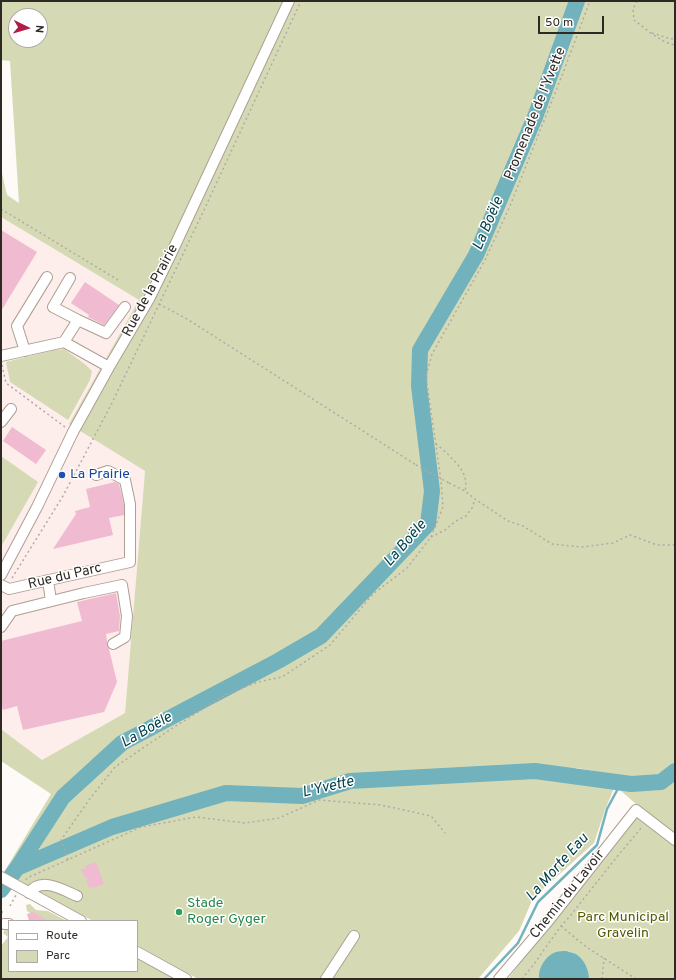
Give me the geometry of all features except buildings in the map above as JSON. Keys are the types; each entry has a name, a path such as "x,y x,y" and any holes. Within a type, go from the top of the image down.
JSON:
{"street":[{"name":"Rue de la Prairie","path":"1,575 37,507 73,432 152,292 289,1"},
{"path":"25,351 17,326 47,277"},
{"path":"70,278 53,307 106,333 125,307"},
{"path":"64,342 78,320"},
{"path":"1,356 64,342 109,367"},
{"path":"1,422 11,408"},
{"name":"Rue du Parc","path":"1,585 9,589 130,562 130,504 126,480 108,472 96,475"},
{"path":"48,580 51,601"},
{"path":"1,627 12,610 122,585 127,616 125,638 113,644"},
{"name":"Chemin du Lavoir","path":"499,979 549,920 636,810 648,820"},
{"path":"648,820 675,840"},
{"path":"1,878 79,920"},
{"path":"25,891 45,884 57,887 78,896"},
{"path":"326,979 354,936"},
{"path":"138,953 186,979"}],"path":[{"name":"Promenade de l'Yvette","path":"68,860 62,840 89,800 115,767 225,695 258,682 282,677 330,645 373,594 407,568 431,537 443,507 441,481 426,376 432,354 485,260 510,206 564,73 590,1"},
{"path":"637,1 633,9 634,20 650,32 670,44 675,45"},
{"path":"650,32 675,38"},
{"path":"1,209 118,280"},
{"path":"162,305 187,319 357,426 416,465 465,491 508,521 523,526 552,544 582,547 613,543 630,536 658,545 675,545"},
{"path":"1,362 6,383 73,432"},
{"path":"436,444 445,451 465,476 465,491"},
{"path":"431,537 445,530 456,521 466,516 472,508 475,499"},
{"path":"10,906 25,891 27,878 141,827 196,817 245,823 280,818 319,800 381,805 431,816 444,833"},
{"path":"522,979 561,926 648,820"},
{"path":"561,926 585,946 636,979"},
{"path":"602,979 604,958"}],"shaded area":[{"path":"1,217 139,300 70,424 145,471 125,713 42,761 1,729"}],"green space":[{"path":"1,1 675,1 675,767 668,773 656,777 632,777 576,768 574,781 614,788 594,843 533,898 519,931 478,979 198,979 138,946 138,920 91,920 4,872 51,794 1,761 1,729 42,760 125,713 145,471 69,424 139,300 1,217 1,169 7,195 19,203 10,61 1,60"},
{"path":"64,349 92,371 90,380 68,420 10,382 6,362 54,350"},
{"path":"1,456 38,482 1,547"},
{"path":"675,774 675,835 657,822 621,791 623,787 664,786"},
{"name":"Parc Municipal Gravelin","path":"637,818 643,818 675,842 675,979 508,979 560,909"},
{"path":"30,904 36,910 48,911 65,920 42,920 27,911 26,905"},
{"path":"7,926 8,926 8,937 3,933"},
{"path":"8,937 8,972 138,972 138,959 176,979 1,979 1,946"}],"water":[{"path":"566,951 576,954 584,962 589,979 539,979 541,967 546,959 556,952"}],"waterway":[{"name":"La Boële","path":"1,890 63,797 122,743 278,661 321,636 428,524 432,491 419,386 420,350 476,255 535,117 577,1"},
{"name":"L'Yvette","path":"17,868 112,827 226,793 302,796 350,781 535,771 631,784 661,782 675,771"},
{"name":"La Morte Eau","path":"484,979 518,943 538,902 597,845 607,809 621,783"}],"place":[{"name":"La Prairie","path":"62,475"},
{"name":"Stade Roger Gyger","path":"179,912"}]}
